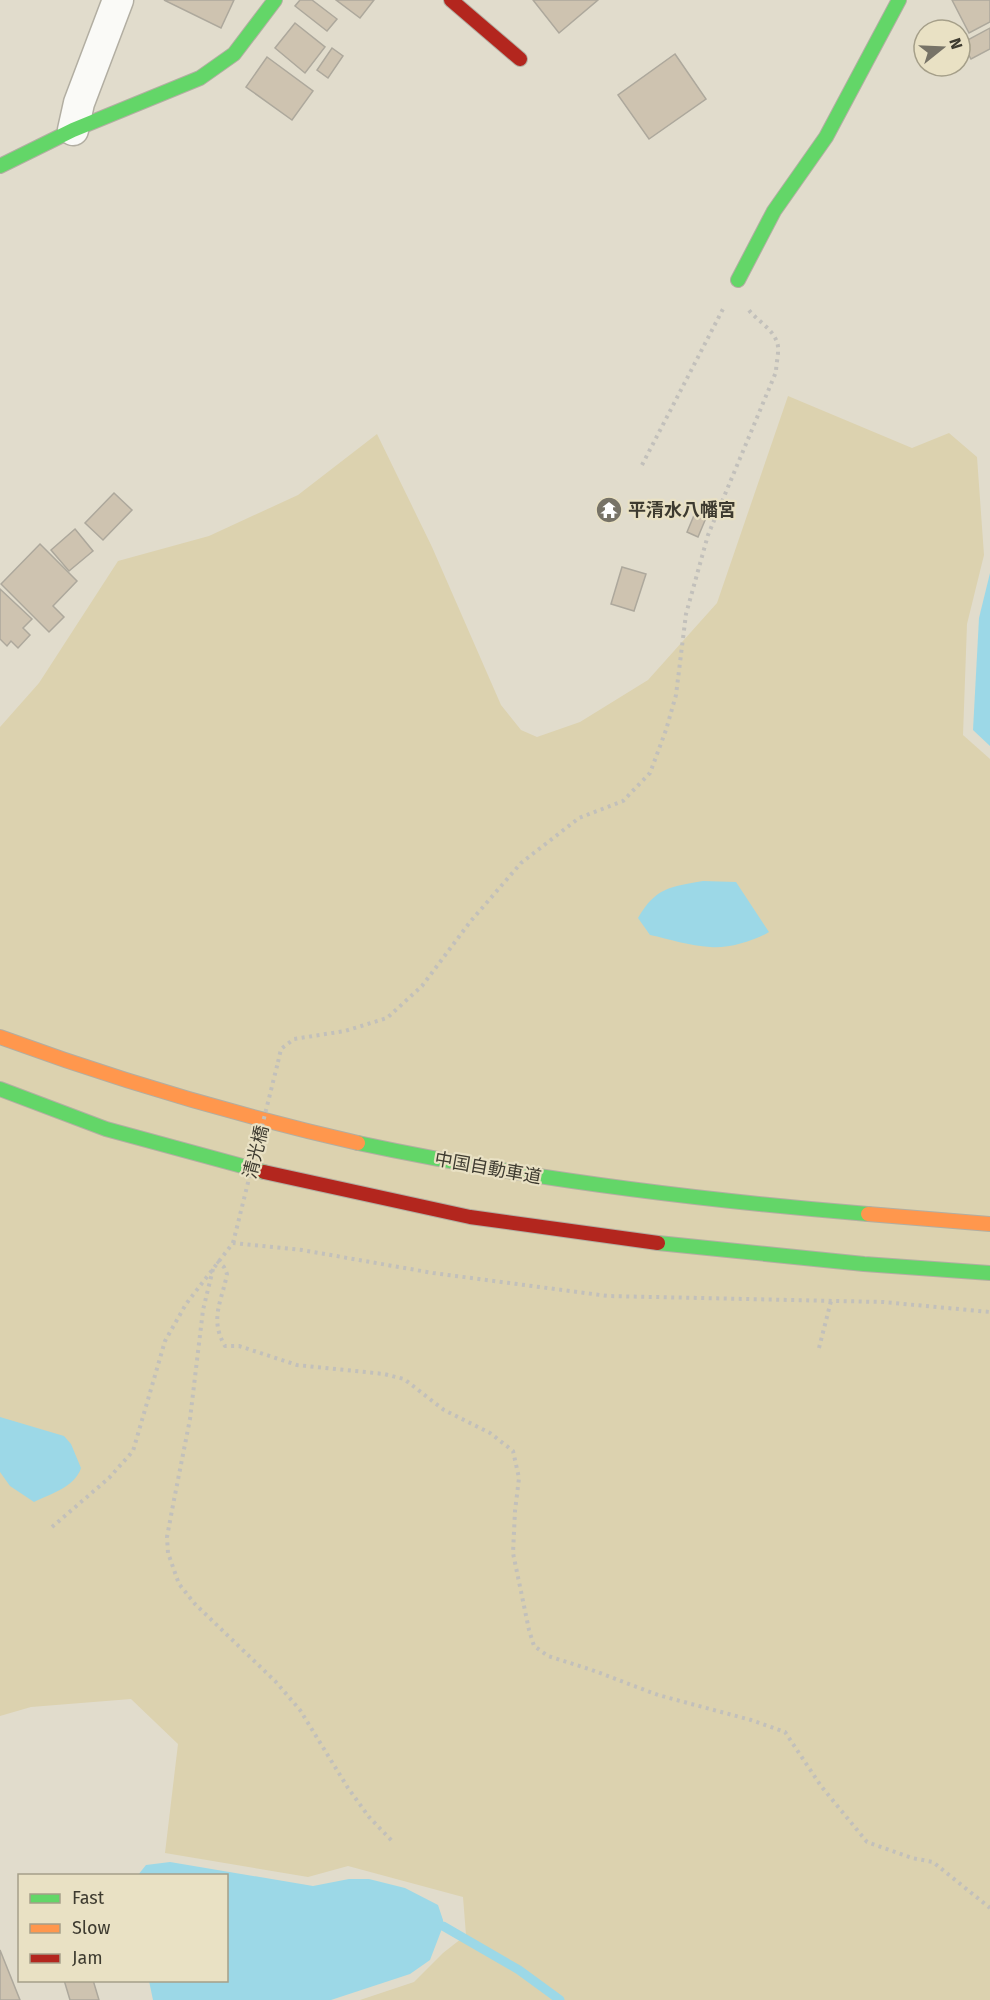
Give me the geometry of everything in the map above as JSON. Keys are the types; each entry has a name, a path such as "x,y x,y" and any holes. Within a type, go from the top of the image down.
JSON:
{"main road":[{"path":"0,166 73,130 200,78 234,54 275,0"},
{"path":"451,0 520,59"},
{"path":"738,280 774,211 826,137 899,0"},
{"name":"中国自動車道","path":"0,1037 117,1079 289,1128 481,1168 658,1194 857,1215 990,1224"},
{"path":"0,1089 106,1129 275,1175 470,1217 652,1242 864,1264 990,1273"}],"street":[{"path":"73,130 79,103 118,0"}],"path":[{"path":"642,465 738,280"},
{"name":"清光橋","path":"233,1243 281,1049 294,1039 345,1031 387,1018 422,986 470,922 521,863 579,818 623,801 650,773 676,695 686,614 708,535 776,372 778,344 770,330 755,318 743,303 738,280"},
{"path":"52,1527 109,1478 133,1451 165,1341 186,1304 233,1243 302,1250 433,1273 608,1296 883,1302 990,1312"},
{"path":"216,1263 203,1310 190,1419 167,1537 168,1553 178,1584 195,1604 275,1681 300,1710 348,1788 369,1817 393,1842"},
{"path":"216,1263 224,1267 227,1274 216,1318 218,1334 225,1346 240,1347 297,1365 384,1374 404,1379 444,1410 490,1433 513,1451 519,1478 513,1553 534,1646 548,1656 658,1695 751,1720 785,1732 821,1786 867,1842 912,1858 933,1862 990,1908"},
{"path":"819,1348 831,1301"}],"shaded area":[{"path":"788,396 912,448 949,433 977,457 984,555 967,624 963,735 990,759 990,2000 360,2000 414,1982 443,1953 466,1935 463,1897 348,1866 308,1877 165,1853 178,1744 131,1699 31,1707 0,1716 0,727 39,683 118,561 209,536 298,495 377,434 432,547 501,705 521,730 537,737 580,722 648,680 717,603"}],"water":[{"path":"990,573 990,746 973,730 979,618"},
{"path":"703,881 736,882 769,932 740,944 724,947 695,945 650,935 638,918 651,900 673,887"},
{"path":"0,1417 64,1436 71,1444 81,1468 78,1475 68,1485 34,1502 10,1486 0,1472"},
{"path":"170,1862 313,1886 349,1879 369,1879 405,1888 438,1905 443,1926 430,1960 410,1974 331,2000 153,2000 149,1982 228,1982 228,1874 139,1874 146,1865"}],"building":[{"path":"164,0 234,0 221,28"},
{"path":"300,0 312,0 337,19 327,31 295,6"},
{"path":"336,0 374,0 360,18"},
{"path":"533,0 598,0 559,33"},
{"path":"952,0 990,0 990,22 972,31 972,18 961,18"},
{"path":"295,23 325,47 305,73 275,48"},
{"path":"990,28 990,49 972,58 972,38"},
{"path":"332,48 343,56 328,78 317,70"},
{"path":"675,54 706,99 649,139 618,95"},
{"path":"267,57 313,91 292,120 246,87"},
{"path":"114,493 132,510 103,540 85,523"},
{"path":"695,513 706,518 698,537 687,532"},
{"path":"75,529 93,551 69,571 51,550"},
{"path":"40,544 77,581 53,606 64,617 49,632 1,584"},
{"path":"622,567 646,574 634,611 611,604"},
{"path":"0,589 32,619 23,628 30,635 18,648 11,641 7,646 0,639"},
{"path":"0,1950 20,2000 0,2000"},
{"path":"65,1982 94,1982 99,2000 70,2000"}],"waterway":[{"path":"443,1926 519,1970 560,2000"}],"traffic: fast":[{"path":"0,166 73,130 200,78 234,54 275,0"},
{"path":"738,280 774,211 826,137 899,0"},
{"path":"0,1089 106,1129 264,1172"},
{"path":"358,1143 421,1156 612,1187 868,1214"},
{"path":"658,1243 864,1264 990,1273"}],"traffic: slow":[{"path":"0,1037 177,1096 358,1143"},
{"path":"868,1214 990,1224"}],"traffic: jam":[{"path":"451,0 520,59"},
{"path":"264,1172 470,1217 658,1243"}],"place":[{"name":"平清水八幡宮","path":"609,510"}]}
